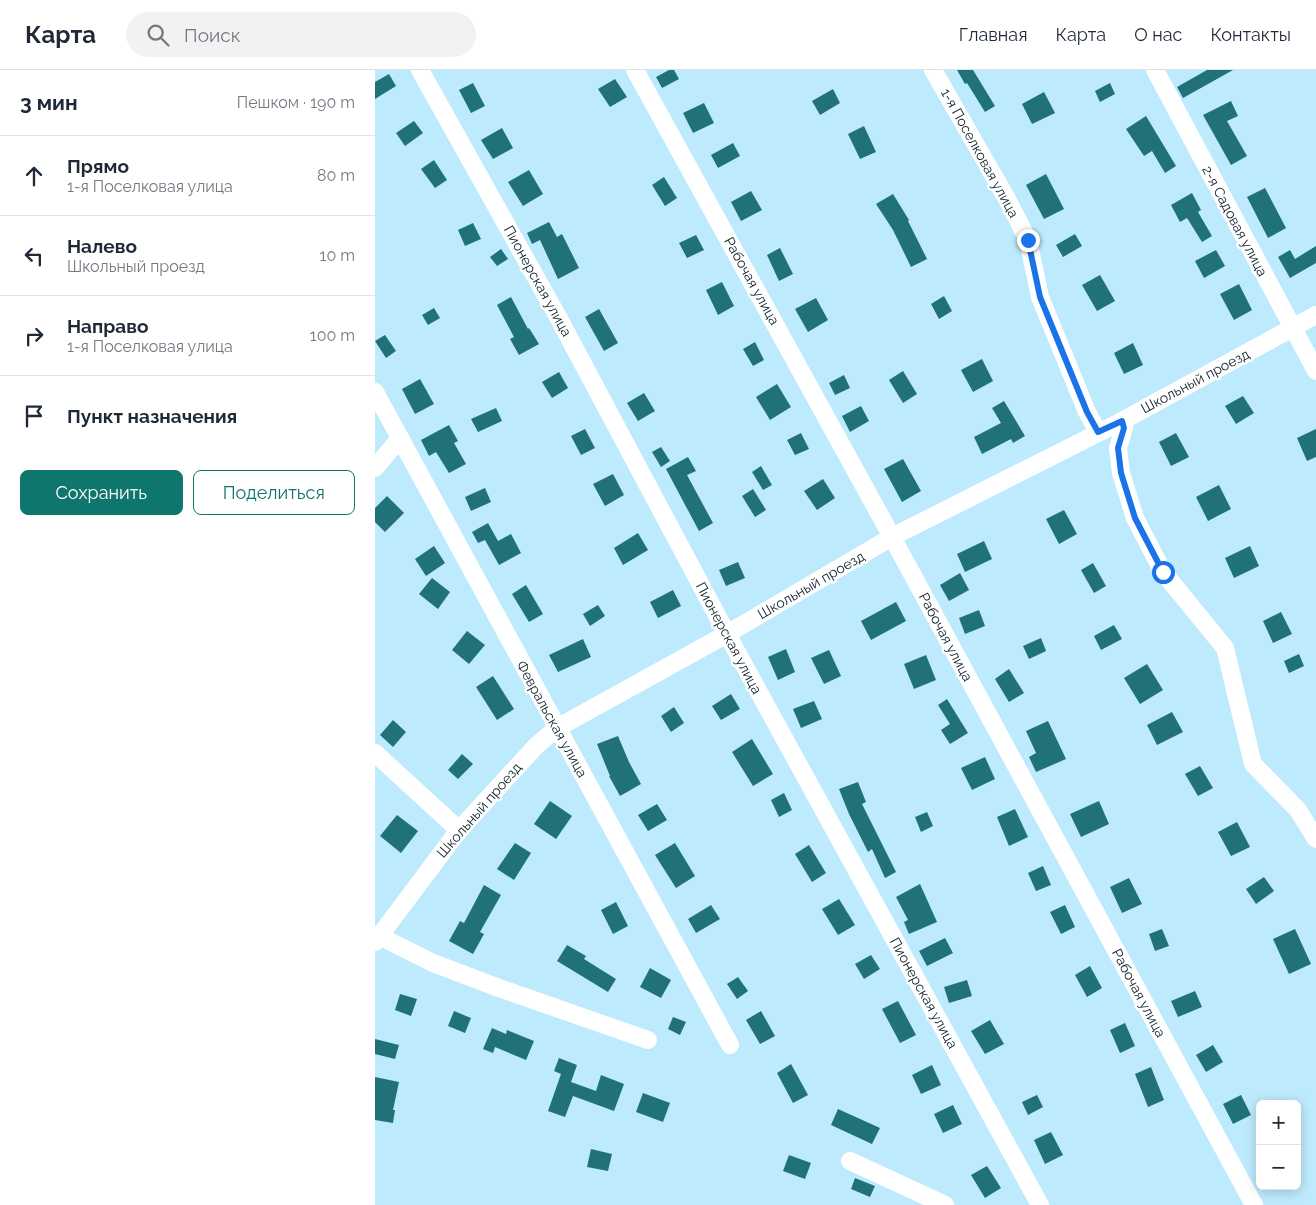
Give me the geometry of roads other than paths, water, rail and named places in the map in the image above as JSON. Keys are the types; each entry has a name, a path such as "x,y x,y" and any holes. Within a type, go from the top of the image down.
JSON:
{"street":[{"name":"Пионерская улица","path":"421,70 557,316 727,634 1040,1205"},
{"name":"Рабочая улица","path":"635,70 892,537 1254,1205"},
{"name":"1-я Поселковая улица","path":"933,70 1007,199 1028,240 1040,297 1087,412 1098,432"},
{"name":"2-я Садовая улица","path":"1155,70 1316,371"},
{"name":"Школьный проезд","path":"377,939 459,830 536,746 557,728 727,634 892,537 1122,421 1316,315"},
{"name":"Февральская улица","path":"375,392 730,1045"},
{"path":"1122,421 1124,428 1118,448 1121,473 1135,518 1163,572 1225,648 1253,764 1298,810 1316,839"},
{"path":"375,468 400,438"},
{"path":"375,753 459,830"},
{"path":"377,939 499,988 648,1040"},
{"path":"850,1161 945,1205"}]}
